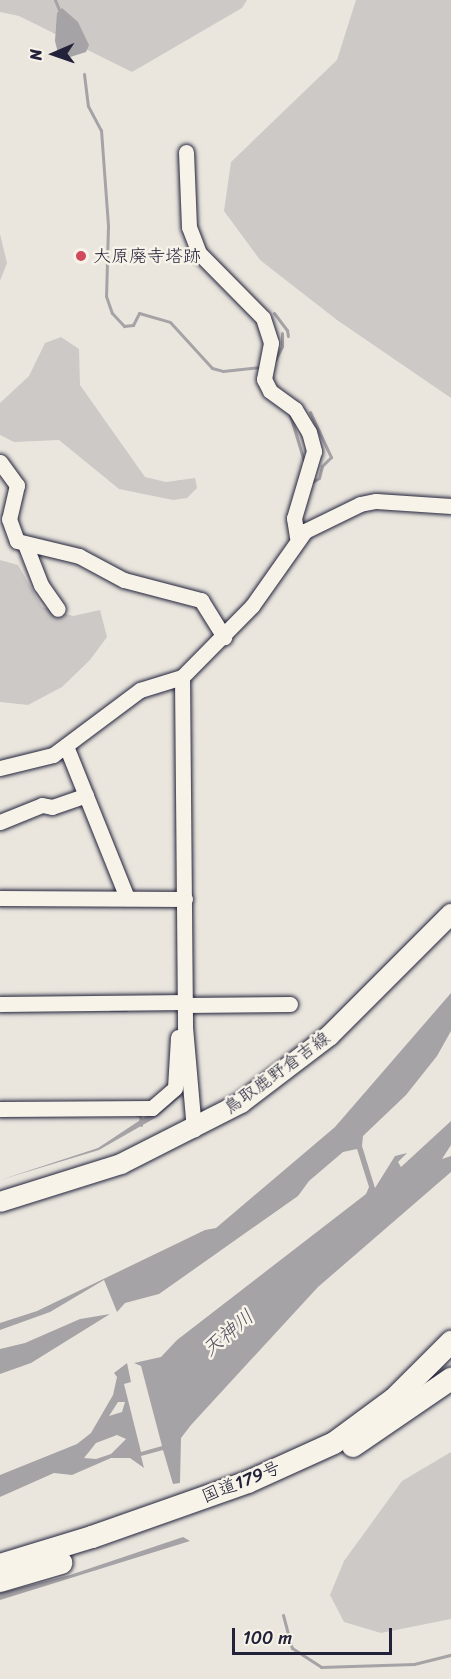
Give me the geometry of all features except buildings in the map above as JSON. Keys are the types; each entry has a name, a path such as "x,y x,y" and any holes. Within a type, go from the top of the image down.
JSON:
{"highway":[{"name":"国道179号","path":"0,1565 92,1538 248,1482 334,1443 394,1399 451,1342"},
{"name":"国道179号","path":"0,1581 130,1540 330,1460 451,1379"}],"main road":[{"name":"鳥取鹿野倉吉線","path":"0,1202 121,1164 194,1130 241,1103 329,1036 451,914"}],"street":[{"path":"186,152 189,227 199,253 263,318 271,343 264,379 270,391 304,411 314,451 294,518 297,537"},
{"path":"0,462 17,485 9,508 11,532 17,542 79,556 124,580 201,600 224,637"},
{"path":"0,768 52,755 66,747 140,690 182,677 224,637 252,606 297,537 360,504 411,501 451,506"},
{"path":"25,544 41,585 58,609"},
{"path":"182,677 185,1027 194,1130"},
{"path":"66,747 127,898"},
{"path":"0,822 42,805 52,807 86,795"},
{"path":"0,898 185,899"},
{"path":"0,1004 290,1004"},
{"path":"0,1109 152,1108 175,1088 178,1031 185,1027"}],"shaded area":[{"path":"0,0 247,0 242,8 132,72 19,16 0,12"},
{"path":"356,0 451,0 451,398 337,320 260,260 224,211 231,162 337,60"},
{"path":"0,234 7,263 0,281"},
{"path":"61,337 79,349 80,385 145,477 166,482 195,478 197,488 187,498 173,500 119,489 59,440 14,442 0,435 0,403 29,376 45,343"},
{"path":"0,560 18,565 42,607 73,616 100,610 107,637 90,660 62,687 28,705 0,702"},
{"path":"451,1452 451,1619 381,1633 344,1622 330,1595 344,1561 402,1481"}],"water":[{"path":"62,8 78,22 89,45 86,52 64,59 58,53 55,41 57,13"},
{"name":"天神川","path":"451,993 451,1031 437,1056 406,1095 363,1136 362,1146 375,1188 395,1156 407,1153 398,1162 401,1167 451,1121 451,1145 442,1159 451,1156 451,1172 318,1287 191,1425 181,1438 180,1483 173,1484 163,1450 141,1456 144,1468 130,1458 111,1458 72,1475 54,1473 0,1497 0,1475 77,1444 91,1433 113,1395 117,1377 114,1373 127,1363 131,1382 124,1384 141,1452 162,1446 141,1366 134,1363 161,1357 177,1340 366,1194 369,1187 357,1149 343,1152 309,1181 298,1196 159,1294 125,1303 117,1312 104,1280 50,1312 0,1330 0,1323 37,1311 205,1230 216,1228 335,1127","holes":["118,1402 125,1402 122,1412 109,1416","117,1435 126,1439 111,1454 96,1459 84,1458 96,1443"]},
{"path":"178,1095 181,1096 155,1118 99,1150 0,1180 98,1148"},
{"path":"110,1314 31,1363 0,1374 0,1349 25,1343 80,1319"},
{"path":"183,1537 190,1541 0,1600 0,1593 70,1575"}],"waterway":[{"path":"55,0 60,12"},
{"path":"84,74 88,106 101,130 108,226 106,296 112,313 124,326 133,325 139,313 170,322 212,368 223,371 261,367"},
{"path":"274,313 287,330 288,336"},
{"path":"274,362 282,346 282,333"},
{"path":"310,412 331,457 322,466 319,478 312,482"},
{"path":"290,415 304,461"},
{"path":"111,1010 126,1010"},
{"path":"137,1115 140,1115 141,1125"},
{"path":"283,1615 292,1648 321,1667 414,1664 451,1655"}],"place":[{"name":"大原廃寺塔跡","path":"81,256"}]}
